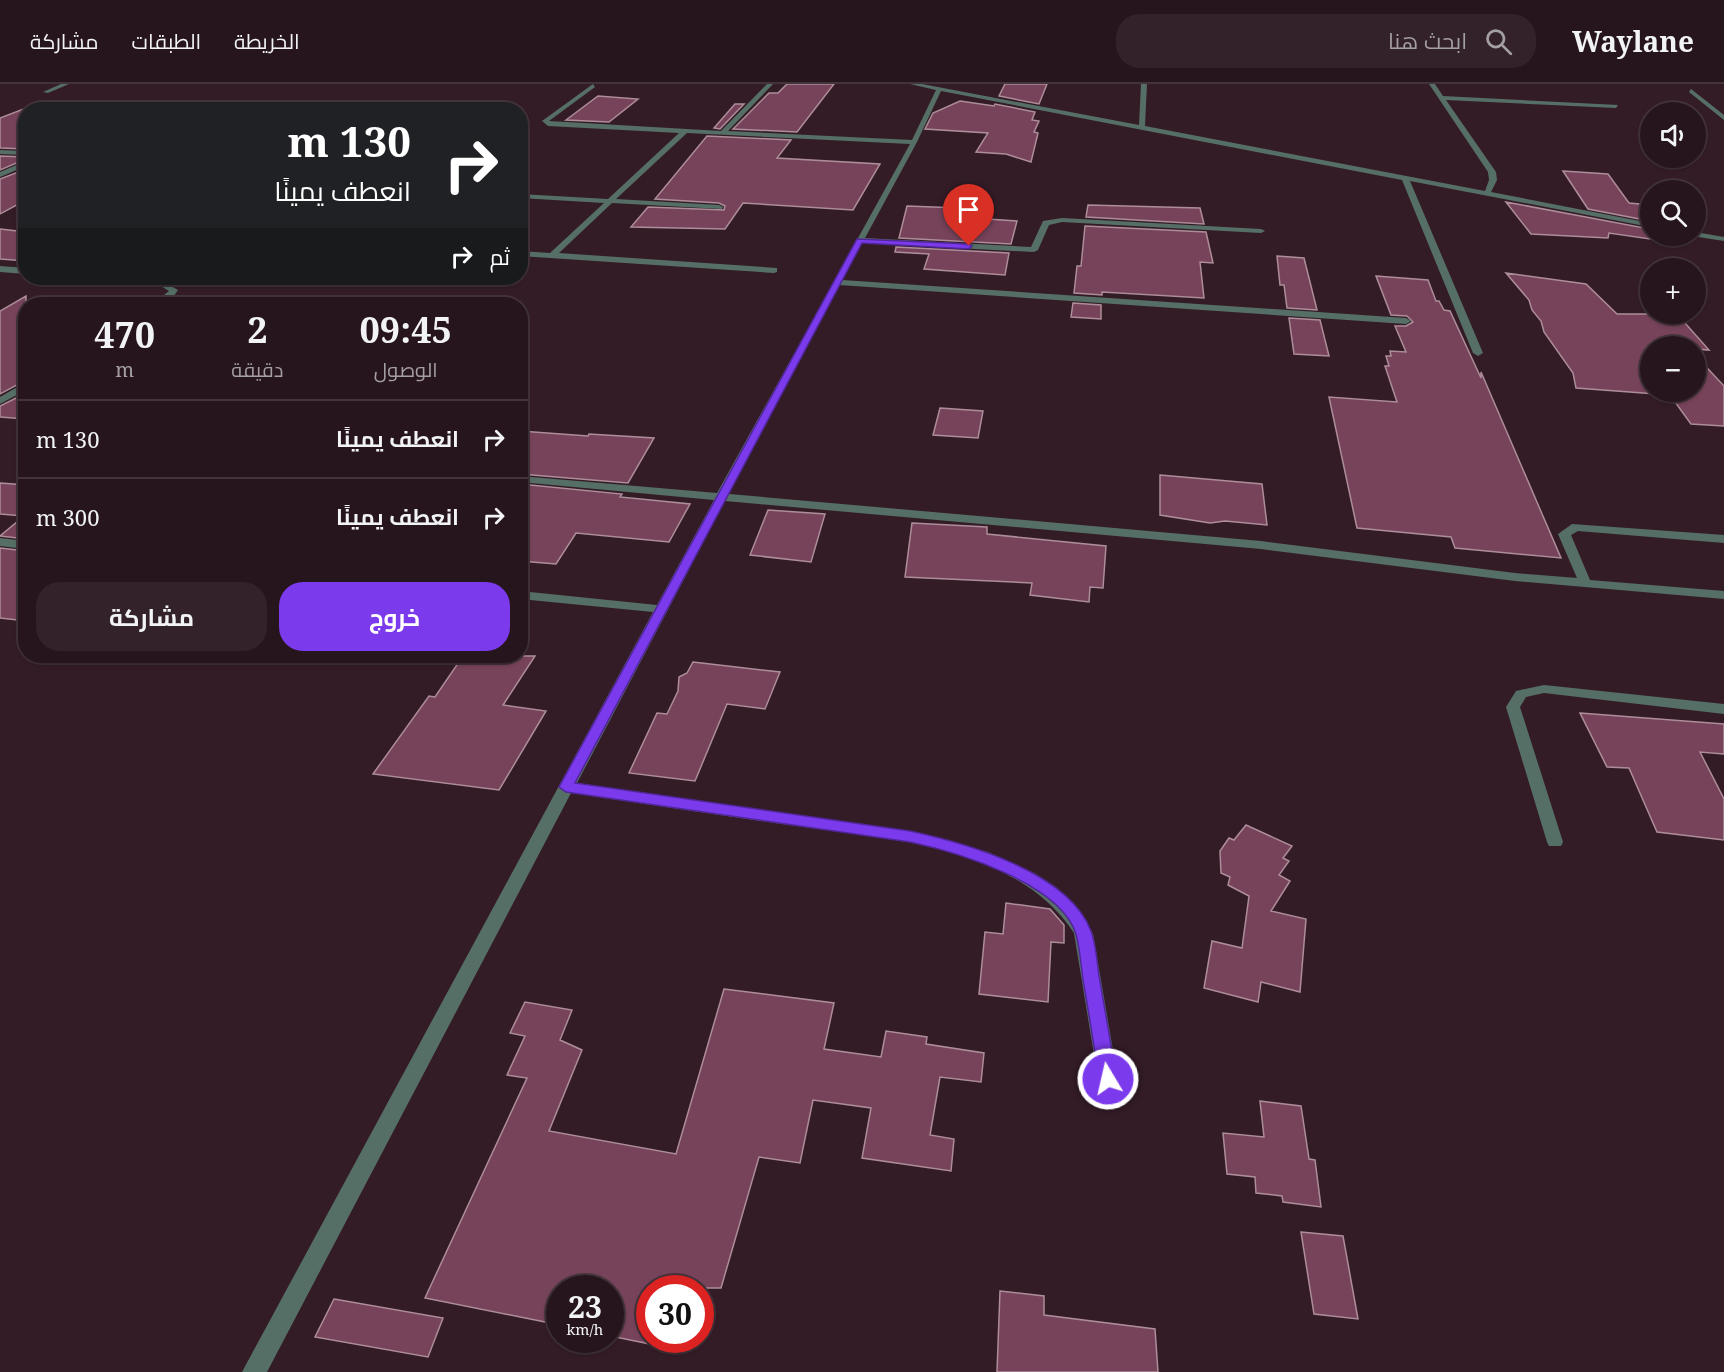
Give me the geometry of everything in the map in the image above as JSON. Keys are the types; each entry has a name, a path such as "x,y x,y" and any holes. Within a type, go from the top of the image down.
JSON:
{"street":[{"path":"46,92 66,84"},
{"path":"722,134 770,84"},
{"path":"913,84 1640,223"},
{"path":"960,93 964,84"},
{"path":"1142,128 1144,84"},
{"path":"1432,84 1492,172 1493,180 1487,194"},
{"path":"593,86 545,121 548,124 560,125 914,142"},
{"path":"254,1372 836,282 914,142 939,89"},
{"path":"1691,92 1724,118"},
{"path":"1440,98 1616,106"},
{"path":"552,255 684,132"},
{"path":"0,152 18,153"},
{"path":"0,175 18,166"},
{"path":"14,168 18,168"},
{"path":"1405,178 1478,353"},
{"path":"528,196 719,207"},
{"path":"860,240 1034,250 1046,223 1062,220 1261,231"},
{"path":"1706,236 1724,239"},
{"path":"1706,237 1724,248"},
{"path":"528,254 774,270"},
{"path":"0,268 18,270"},
{"path":"836,282 1406,321"},
{"path":"164,285 174,290 169,297"},
{"path":"0,401 18,390"},
{"path":"528,480 724,495 1261,545 1515,578 1724,594"},
{"path":"1585,583 1564,534 1567,530 1576,527 1724,539"},
{"path":"0,542 18,543"},
{"path":"528,596 661,609"},
{"path":"1555,842 1513,707 1516,697 1526,690 1544,689 1724,709"},
{"path":"566,787 942,843 985,857 1023,875 1064,902 1084,932 1108,1079"}],"building":[{"path":"787,84 834,84 797,132 733,129 769,93 778,93"},
{"path":"1005,84 1047,84 1039,104 999,96"},
{"path":"598,96 638,99 609,122 566,120"},
{"path":"960,101 994,106 995,104 1035,112 1032,120 1039,121 1034,132 1038,133 1031,162 1006,154 976,152 988,133 925,129 933,113"},
{"path":"735,104 744,104 720,129 714,128"},
{"path":"18,111 18,149 0,148 0,118"},
{"path":"707,136 791,140 777,158 880,164 853,210 743,203 725,229 631,227 648,207 724,210 725,206 719,203 655,199"},
{"path":"0,156 18,157 18,162 0,170"},
{"path":"1563,171 1608,174 1629,203 1640,204 1640,219 1588,209"},
{"path":"18,172 18,204 0,214 0,179"},
{"path":"1506,202 1640,227 1640,238 1609,233 1608,238 1531,234"},
{"path":"1088,205 1200,208 1204,224 1086,217"},
{"path":"907,206 959,208 957,217 1017,221 1011,244 899,238"},
{"path":"1085,226 1206,232 1213,263 1200,262 1204,298 1102,292 1102,295 1074,293 1077,266 1081,266"},
{"path":"0,229 18,231 18,260 0,259"},
{"path":"896,247 1009,253 1005,275 924,269 929,254 895,252"},
{"path":"1277,256 1304,258 1317,310 1287,308 1284,285 1280,285"},
{"path":"1506,273 1586,284 1617,314 1640,314 1640,324 1686,324 1697,336 1640,336 1640,393 1576,388 1573,373 1544,332 1541,321 1532,310 1529,300"},
{"path":"1376,276 1428,280 1436,301 1439,301 1444,310 1450,311 1481,378 1481,372 1561,558 1455,548 1451,537 1357,528 1329,397 1397,402 1385,366 1389,366 1386,356 1391,356 1390,351 1406,352 1395,326 1406,326 1413,322 1407,316 1391,315"},
{"path":"18,301 18,384 0,394 0,311"},
{"path":"1073,303 1101,305 1101,319 1071,317"},
{"path":"1289,318 1320,320 1329,356 1294,354"},
{"path":"1706,367 1724,386 1724,426 1691,424 1675,402 1706,402"},
{"path":"18,397 18,418 0,417 0,406"},
{"path":"940,408 983,411 978,438 933,435"},
{"path":"528,432 654,438 628,483 528,475"},
{"path":"1160,475 1262,484 1267,525 1225,521 1210,523 1160,515"},
{"path":"0,483 18,484 18,516 0,514"},
{"path":"528,485 622,494 620,497 690,504 669,542 576,533 556,564 528,562"},
{"path":"768,510 825,514 811,562 750,555"},
{"path":"18,521 18,538 0,536"},
{"path":"912,523 987,527 987,534 1106,546 1103,588 1090,587 1089,602 1030,595 1032,583 905,577"},
{"path":"0,548 18,550 18,620 0,618"},
{"path":"528,656 535,656 503,705 546,711 499,790 373,774 429,696 435,697 458,663 528,663"},
{"path":"693,662 780,672 765,709 727,704 695,781 629,773 657,713 667,714 678,691 679,677 687,673"},
{"path":"1580,713 1724,724 1724,754 1700,752 1724,799 1724,840 1657,832 1629,768 1607,767"},
{"path":"1246,825 1292,846 1283,858 1289,861 1279,875 1290,881 1271,911 1306,919 1300,992 1261,982 1258,1002 1204,988 1212,941 1242,948 1249,896 1228,885 1230,877 1221,873 1220,851 1229,838 1234,840"},
{"path":"1006,903 1050,909 1064,925 1064,943 1051,942 1048,1002 979,994 985,932 1003,934"},
{"path":"724,989 834,1003 824,1049 881,1057 886,1031 927,1037 926,1044 984,1053 981,1082 940,1077 930,1135 954,1139 951,1171 862,1158 871,1108 813,1100 800,1163 759,1157 721,1288 714,1288 714,1275 636,1275 636,1341 624,1339 624,1275 546,1275 546,1322 425,1298 527,1078 507,1075 525,1036 510,1033 525,1002 572,1010 560,1040 582,1050 549,1131 676,1154"},
{"path":"1260,1101 1301,1106 1309,1159 1315,1160 1321,1207 1283,1202 1282,1196 1256,1193 1255,1177 1227,1174 1223,1133 1264,1137"},
{"path":"1301,1232 1343,1236 1358,1319 1314,1314"},
{"path":"1000,1291 1044,1296 1044,1315 1155,1329 1158,1372 997,1372"},
{"path":"334,1299 443,1318 428,1357 315,1337"}],"route":[{"path":"969,246 860,240 566,787 942,843 985,857 1023,875 1064,902 1084,932 1108,1079"}]}
